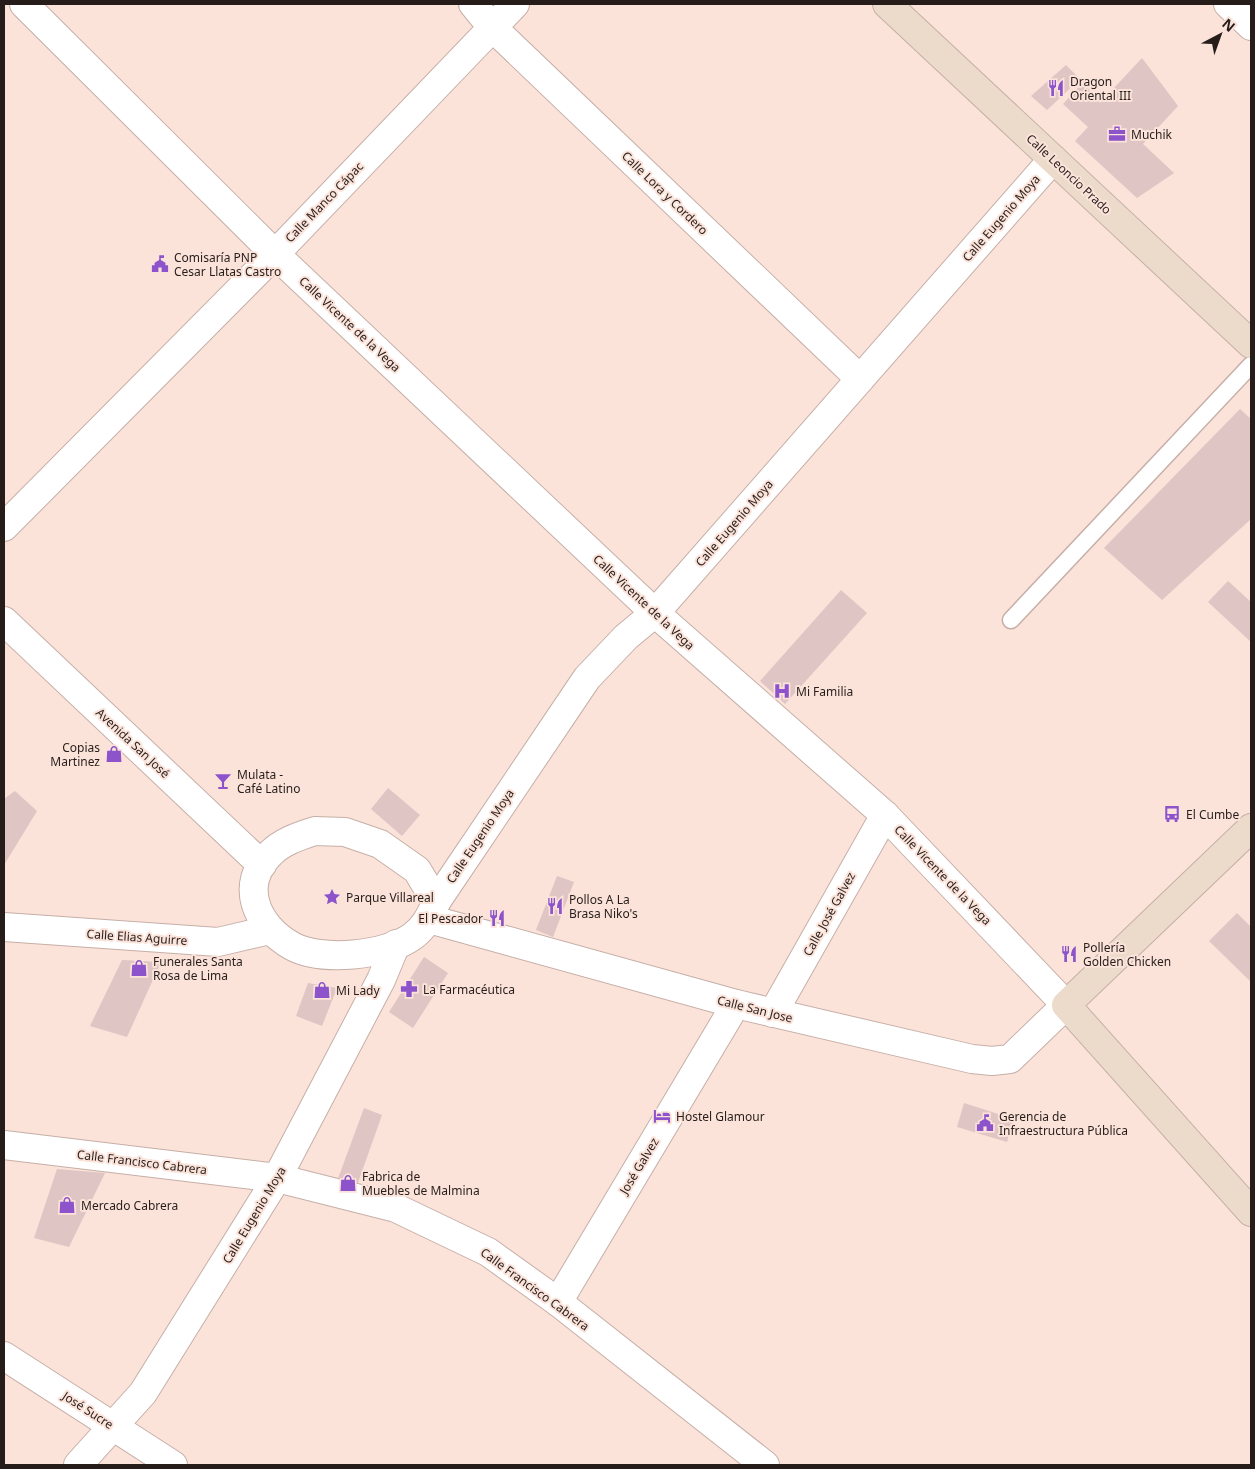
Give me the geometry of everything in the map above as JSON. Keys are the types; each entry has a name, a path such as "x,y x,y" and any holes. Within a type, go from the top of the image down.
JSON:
{"street":[{"name":"Calle Vicente de la Vega","path":"24,4 275,254 655,613 885,815 1066,1005 1251,1212"},
{"name":"Calle Lora y Cordero","path":"473,4 491,26 860,379"},
{"name":"Calle Manco Cápac","path":"4,527 275,254 514,4"},
{"name":"Calle Leoncio Prado","path":"887,4 1251,344"},
{"path":"1228,4 1251,26"},
{"name":"Calle Eugenio Moya","path":"432,910 587,678 626,637 655,613 1053,159"},
{"name":"Avenida San José","path":"4,621 262,865"},
{"name":"Calle José Galvez","path":"773,1014 885,815"},
{"path":"1066,1005 1251,828"},
{"path":"315,832 345,832 380,844 417,870 428,885 432,910 412,936 396,944 370,952 327,955 293,946 270,930 254,905 255,875 271,852 293,839 315,832"},
{"name":"Calle San Jose","path":"432,910 736,1004 949,1055 992,1061 1010,1059 1066,1005"},
{"name":"Calle Elias Aguirre","path":"4,928 218,942 270,930"},
{"name":"Calle Eugenio Moya","path":"78,1465 143,1393 277,1178 381,980 396,944"},
{"name":"José Galvez","path":"558,1302 736,1004"},
{"name":"Calle Francisco Cabrera","path":"4,1146 277,1178 396,1208 488,1252 558,1302 765,1465"},
{"name":"José Sucre","path":"4,1356 173,1465"}],"lane":[{"path":"1011,620 1251,365"}],"building":[{"name":"Muchik","path":"1142,58 1178,106 1143,144 1174,173 1137,198 1075,141 1088,127 1063,104 1083,82 1100,103"},
{"name":"Dragon Oriental III","path":"1066,65 1080,79 1047,110 1031,96"},
{"path":"1240,409 1251,419 1251,519 1162,600 1104,548"},
{"path":"1228,581 1251,602 1251,642 1208,602"},
{"path":"841,590 867,613 785,704 760,681"},
{"path":"388,788 420,815 402,836 371,809"},
{"path":"15,791 37,811 4,865 4,799"},
{"name":"Pollos A La Brasa Niko's","path":"557,876 574,882 553,937 536,930"},
{"path":"1237,913 1251,927 1251,982 1209,941"},
{"path":"424,957 448,973 413,1028 389,1012"},
{"path":"122,960 161,962 127,1037 90,1026"},
{"path":"308,983 337,988 322,1026 296,1016"},
{"name":"Gerencia de Infraestructura Pública","path":"964,1103 1014,1119 1007,1142 957,1127"},
{"path":"364,1108 382,1115 355,1191 336,1184"},
{"name":"Mercado Cabrera","path":"57,1169 105,1173 69,1247 34,1238"}],"place":[{"name":"Dragon Oriental III","path":"1056,88"},
{"name":"Muchik","path":"1117,134"},
{"name":"Comisaría PNP Cesar Llatas Castro","path":"160,264"},
{"name":"Mi Familia","path":"782,691"},
{"name":"Copias Martinez","path":"114,754"},
{"name":"Mulata - Café Latino","path":"223,781"},
{"name":"El Cumbe","path":"1172,814"},
{"name":"Parque Villareal","path":"332,897"},
{"name":"Pollos A La Brasa Niko's","path":"555,906"},
{"name":"El Pescador","path":"497,918"},
{"name":"Pollería Golden Chicken","path":"1069,954"},
{"name":"Funerales Santa Rosa de Lima","path":"139,968"},
{"name":"La Farmacéutica","path":"409,989"},
{"name":"Mi Lady","path":"322,990"},
{"name":"Hostel Glamour","path":"662,1116"},
{"name":"Gerencia de Infraestructura Pública","path":"985,1123"},
{"name":"Fabrica de Muebles de Malmina","path":"348,1183"},
{"name":"Mercado Cabrera","path":"67,1205"}]}
